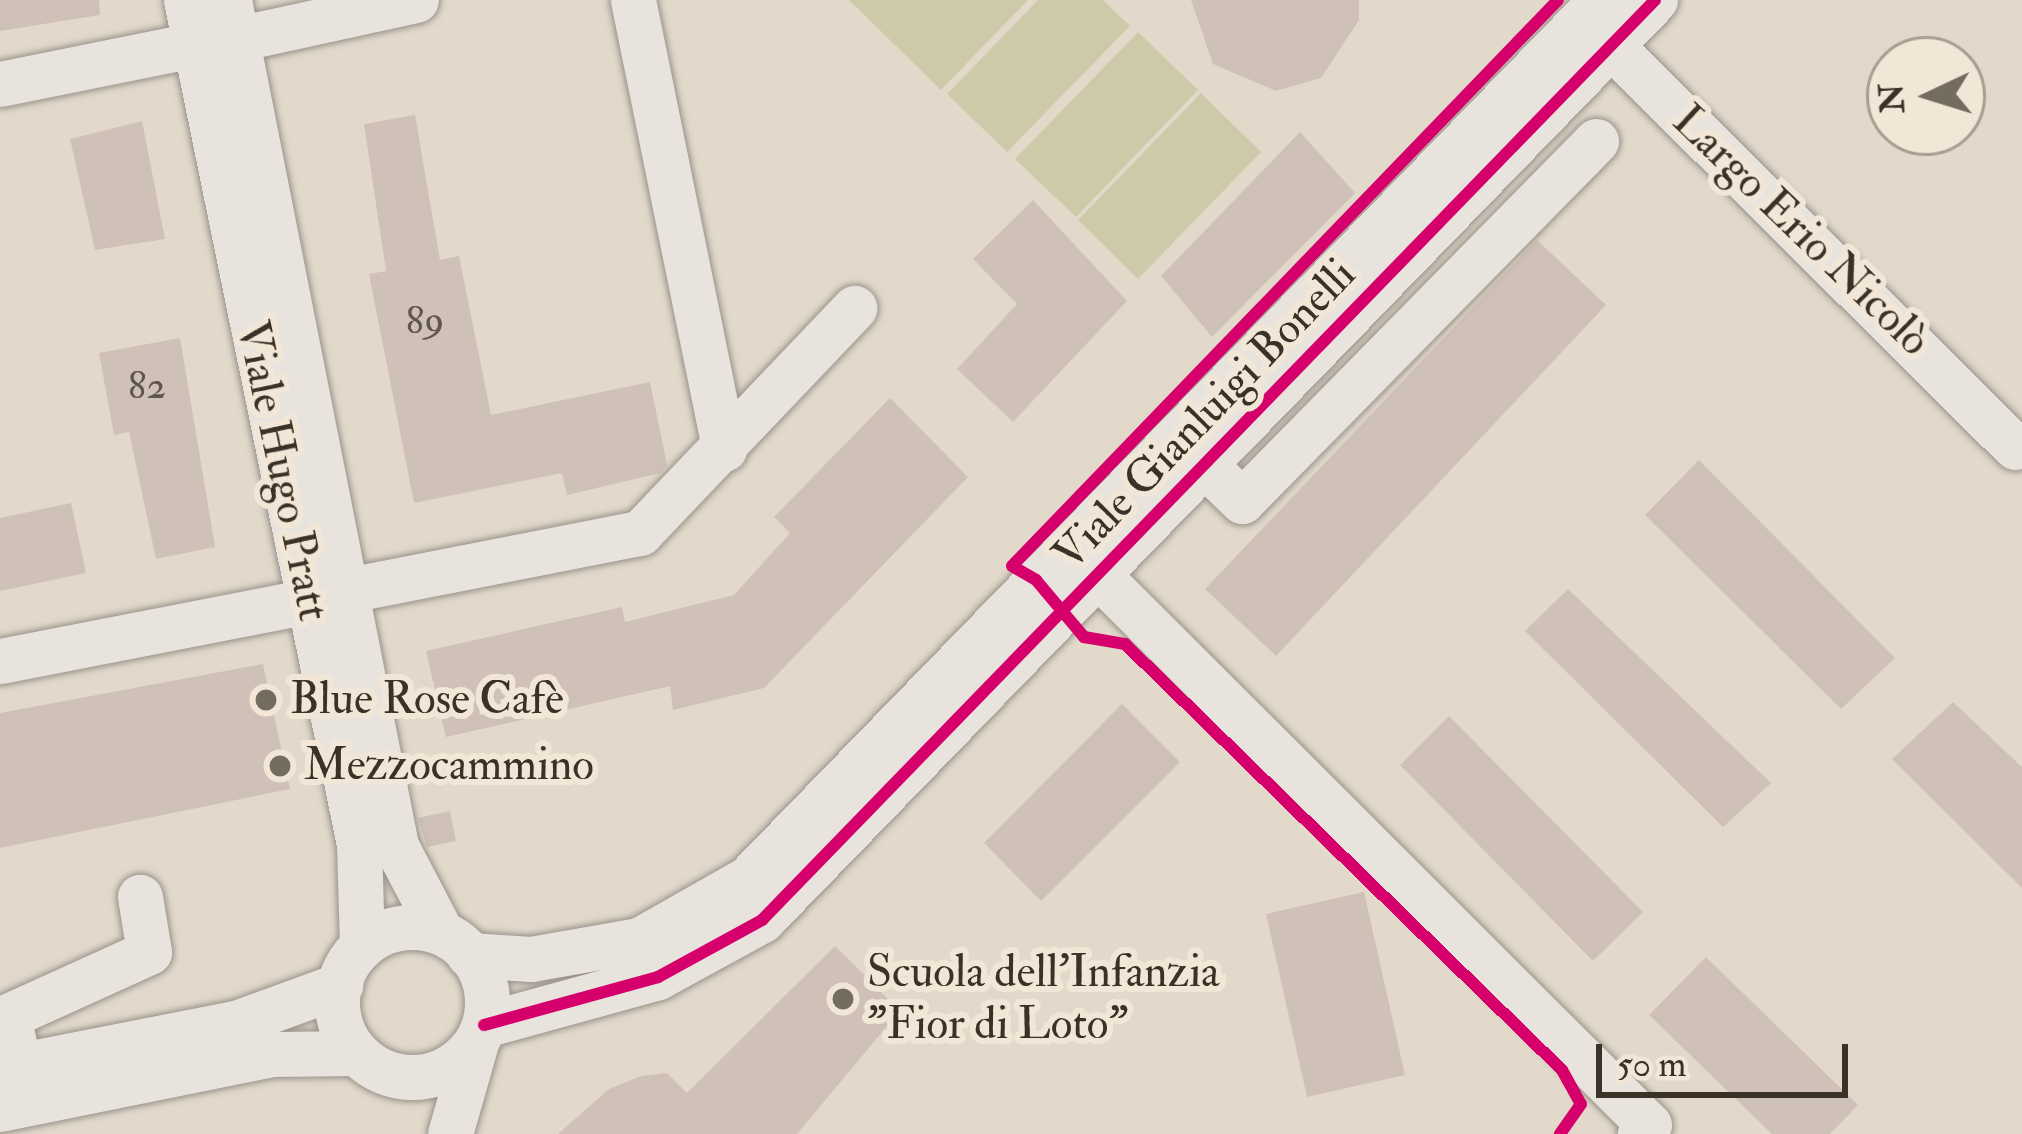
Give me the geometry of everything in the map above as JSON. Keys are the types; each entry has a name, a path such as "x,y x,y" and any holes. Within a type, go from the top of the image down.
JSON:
{"street":[{"name":"Viale Hugo Pratt","path":"186,0 220,28 326,596 362,866 362,944"},
{"path":"0,84 220,28 416,0"},
{"path":"633,0 724,449"},
{"name":"Viale Gianluigi Bonelli","path":"480,1035 658,977 750,930 1083,561 1598,21 1655,0"},
{"name":"Viale Gianluigi Bonelli","path":"454,943 531,959 608,947 717,903 1083,561 1207,467 1598,21"},
{"name":"Largo Erio Nicolò","path":"1598,21 2015,447"},
{"path":"1207,467 1242,501 1596,140"},
{"path":"0,661 640,533 854,308"},
{"path":"1083,561 1645,1130"},
{"name":"Viale Hugo Pratt","path":"326,596 396,846 454,943"},
{"path":"140,898 149,952 8,1016 9,1067 239,1022 340,985"},
{"path":"431,1134 367,1062 340,1021 340,985 362,944 393,928 454,943 485,991 480,1035 449,1134"},
{"path":"0,1109 273,1054 435,1074 480,1035"}],"shaded area":[{"path":"849,0 1028,0 941,90"},
{"path":"1038,0 1103,0 1130,26 1007,152 947,94"},
{"path":"1138,32 1198,90 1076,217 1015,159"},
{"path":"1201,93 1261,152 1138,279 1078,220"}],"building":[{"path":"0,0 99,0 100,15 0,31"},
{"path":"1191,0 1359,0 1359,20 1321,78 1276,91 1213,64"},
{"path":"415,115 440,260 459,256 491,415 650,382 667,465 660,473 567,495 562,473 414,503 369,274 386,271 364,124"},
{"path":"142,121 165,239 95,250 70,139"},
{"path":"1300,132 1355,193 1212,337 1161,276"},
{"path":"1033,200 1127,301 1013,422 957,369 1017,304 973,259"},
{"path":"1537,240 1606,305 1276,656 1205,589"},
{"path":"180,338 215,547 156,559 129,432 114,435 99,353"},
{"path":"890,398 968,477 764,688 673,710 670,686 446,737 426,651 622,607 625,622 734,595 790,533 774,517"},
{"path":"1699,460 1895,658 1841,709 1645,515"},
{"path":"71,503 86,573 0,591 0,518"},
{"path":"1568,589 1771,783 1723,827 1525,631"},
{"path":"263,664 290,789 0,848 0,713"},
{"path":"1953,702 2022,767 2022,888 1892,759"},
{"path":"1122,704 1180,762 1041,901 984,843"},
{"path":"1449,716 1643,912 1593,961 1400,765"},
{"path":"450,811 456,841 427,847 418,818"},
{"path":"1364,892 1405,1075 1307,1097 1266,914"},
{"path":"835,946 888,999 878,1010 888,1025 797,1134 558,1134 609,1089 641,1076 667,1073 687,1093"},
{"path":"1706,957 1858,1105 1830,1134 1772,1134 1649,1015"}],"cycle path":[{"path":"1558,0 1012,566 1036,580 1084,637 1125,644 1562,1070 1581,1104 1560,1134"},
{"path":"484,1025 658,977 762,920 1655,0"}],"place":[{"name":"Blue Rose Cafè","path":"266,700"},
{"name":"Mezzocammino","path":"280,766"},
{"name":"Scuola dell'Infanzia \"Fior di Loto\"","path":"843,999"}]}
